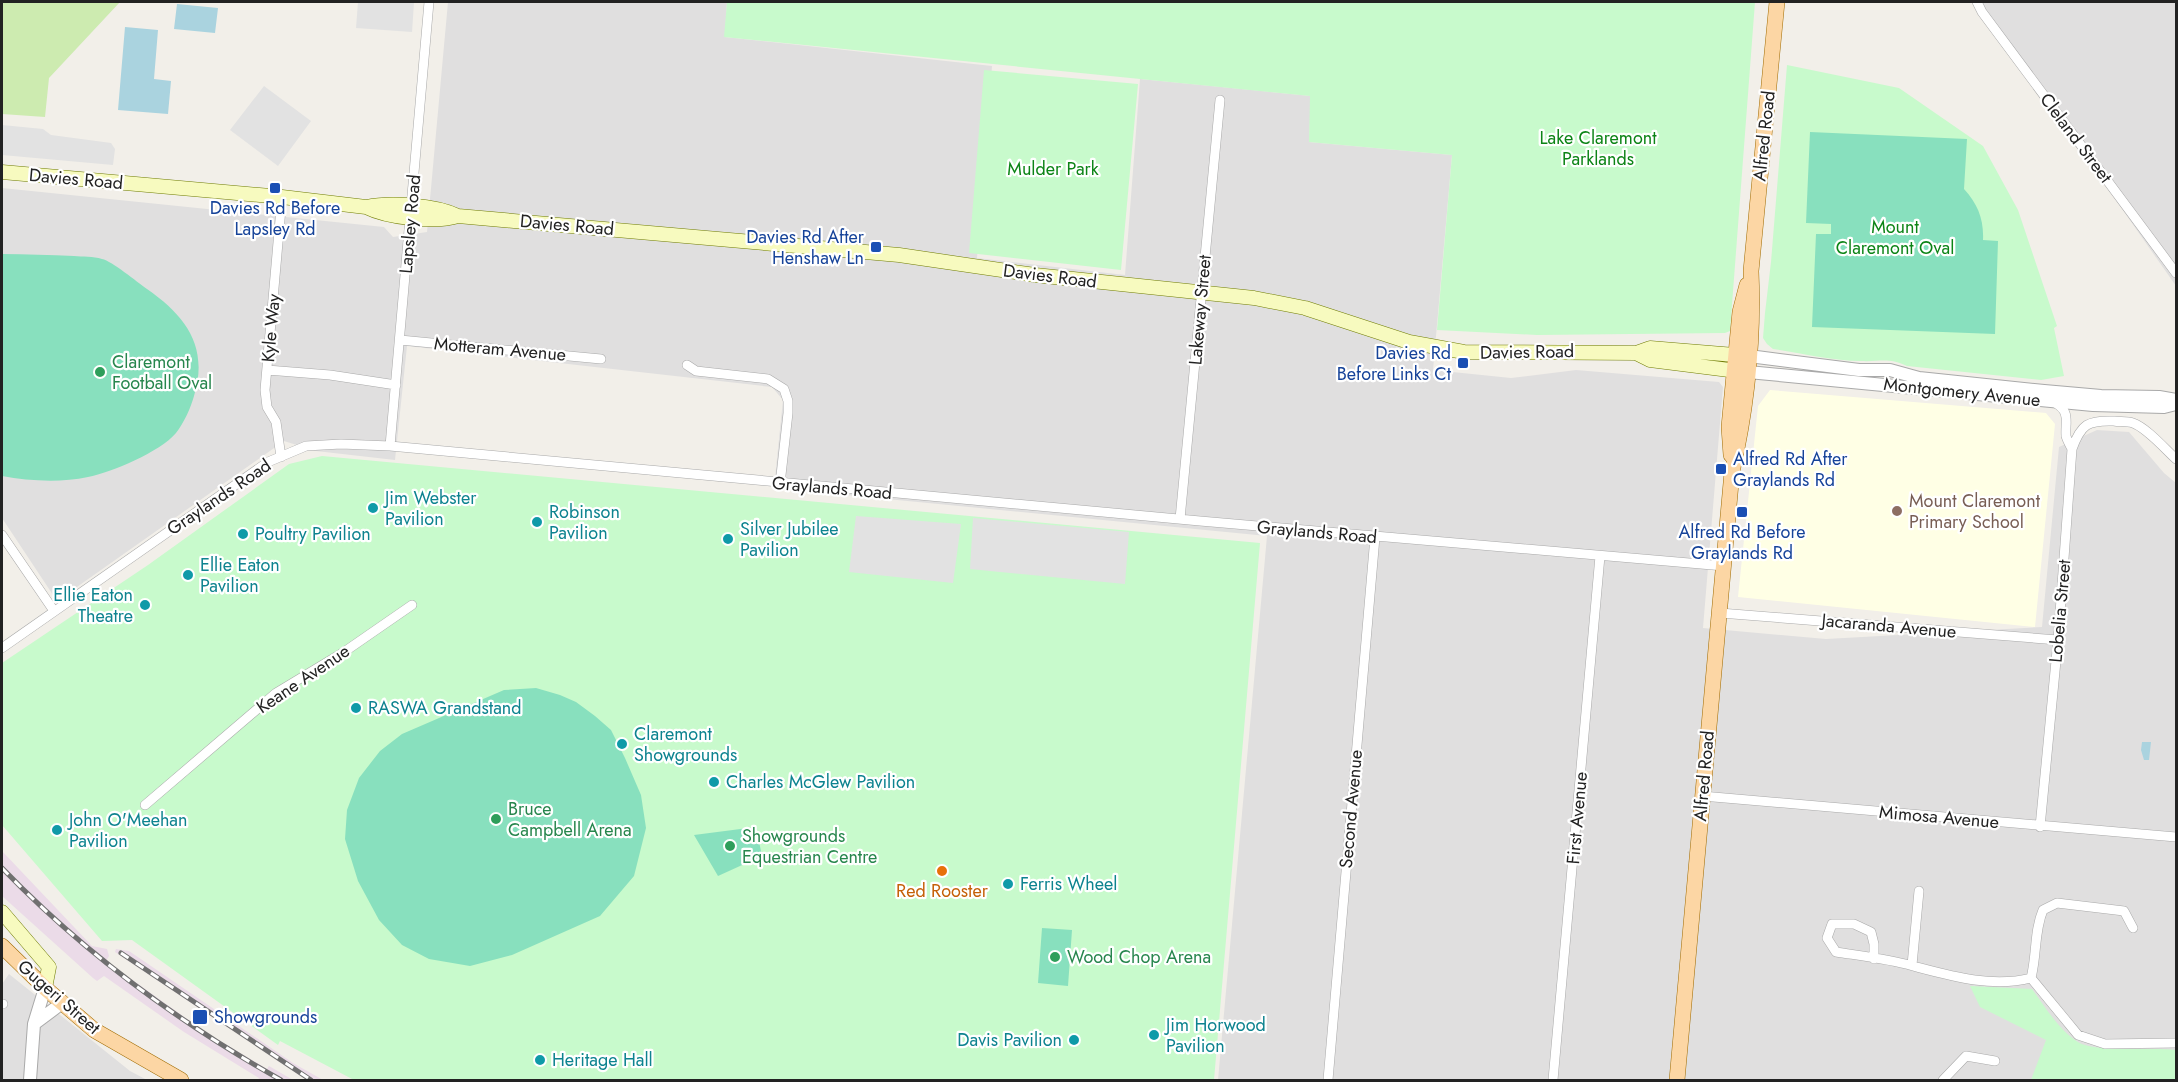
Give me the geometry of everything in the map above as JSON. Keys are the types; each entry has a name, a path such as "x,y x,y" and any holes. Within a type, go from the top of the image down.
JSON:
{"main road":[{"name":"Alfred Road","path":"1677,1080 1732,472 1729,427 1741,371 1742,355 1753,314 1751,271 1777,2"},
{"name":"Davies Road","path":"2,172 282,197 366,207 377,213 412,212 446,220 458,216 899,255 1035,275 1293,305 1408,342 1464,352 1636,352 1650,348 1742,355"},
{"name":"Davies Road","path":"1636,352 1650,360 1741,371"},
{"path":"2,912 49,967 45,988"},
{"name":"Gugeri Street","path":"2,946 45,988 94,1030 181,1080"}],"street":[{"name":"Lapsley Road","path":"390,446 429,2"},
{"name":"Cleland Street","path":"1977,2 1982,12 2176,273"},
{"name":"Lakeway Street","path":"1180,519 1220,100"},
{"name":"Kyle Way","path":"281,456 276,422 267,407 265,390 282,197"},
{"name":"Motteram Avenue","path":"400,340 601,359"},
{"name":"Montgomery Avenue","path":"1742,355 1859,370 1890,370 1918,378 2047,398"},
{"path":"687,365 696,371 768,379 784,389 788,407 780,484"},
{"path":"267,370 330,375 396,385"},
{"name":"Montgomery Avenue","path":"1741,371 2047,398 2133,408 2164,407 2176,402"},
{"name":"Lobelia Street","path":"2040,827 2058,640 2072,449 2066,438 2068,422 2065,412 2061,405 2047,398"},
{"path":"2072,449 2076,438 2090,422 2097,420 2133,423 2149,434 2176,459"},
{"name":"Graylands Road","path":"2,648 268,462 306,446 341,444 390,446 780,484 1724,566"},
{"path":"2,535 54,611"},
{"name":"Second Avenue","path":"1328,1080 1375,537"},
{"name":"First Avenue","path":"1553,1080 1600,556"},
{"name":"Keane Avenue","path":"145,806 276,693 344,652 411,605"},
{"name":"Jacaranda Avenue","path":"1720,613 2058,640"},
{"name":"Mimosa Avenue","path":"1702,796 2176,837"},
{"path":"1912,965 1919,891"},
{"path":"2031,978 2038,922 2043,910 2057,903 2124,911 2133,928"},
{"path":"1874,959 1871,932 1854,924 1832,924 1827,938 1836,952 1874,959 1912,965 1940,974 1983,981 2017,981 2031,978"},
{"path":"2031,978 2078,1035 2105,1044 2176,1043"},
{"path":"30,1080 34,1024 45,988"},
{"path":"34,1024 62,1003"},
{"path":"1943,1080 1966,1056 1995,1061"}],"shaded area":[{"path":"358,2 414,2 412,32 356,28"},
{"path":"448,2 727,2 725,37 992,66 977,258 1125,275 1140,79 1311,96 1309,142 1452,155 1433,370 1511,378 1576,370 1719,382 1723,387 1703,628 1826,639 2042,627 2059,447 2097,430 2129,432 2164,473 2176,483 2176,1080 1218,1080 1267,536 774,488 783,400 772,387 407,346 395,460 316,451 284,441 57,601 2,518 2,188 384,227 393,237 427,232"},
{"path":"1977,2 2176,2 2176,286"},
{"path":"264,86 311,121 278,166 230,130"},
{"path":"2,125 43,129 51,135 111,143 115,149 113,165 2,155"},
{"name":"Mount Claremont Primary School","path":"1770,390 2046,413 2055,424 2035,627 1738,597 1758,406"},
{"path":"856,516 961,524 953,583 849,572"},
{"path":"973,518 1129,532 1125,584 970,569"},
{"path":"2,851 92,946 107,949 109,956 106,961 205,1032 267,1069 269,1066 293,1080 258,1080 259,1078 184,1032 104,976 97,981 93,978 2,896"},
{"path":"116,949 129,951 293,1063 323,1080 307,1080 115,952"},
{"path":"9,974 130,1071 147,1080 2,1080 2,984"}],"green space":[{"path":"2,2 120,2 49,78 45,117 2,114"},
{"name":"Lake Claremont Parklands","path":"727,2 1755,2 1730,331 1725,333 1537,335 1437,330 1452,155 1309,142 1310,96 724,37"},
{"name":"Mount Claremont Oval","path":"1787,65 1899,88 1983,146 2018,210 2057,326 2054,328 2064,376 2041,380 1907,366 1889,361 1839,360 1773,349 1767,344 1763,338"},
{"name":"Mulder Park","path":"984,70 1138,84 1121,270 969,253"},
{"path":"1810,132 1967,139 1964,189 1973,200 1979,213 1983,240 1998,241 1995,334 1812,327 1816,234 1831,234 1831,224 1806,223"},
{"name":"Claremont Football Oval","path":"2,254 102,259 124,272 173,310 191,334 196,348 198,378 191,405 184,420 169,440 135,460 110,471 88,477 45,481 2,476"},
{"name":"Claremont Showgrounds","path":"322,456 1260,543 1214,1080 354,1080 280,1041 278,1045 132,940 102,941 2,825 2,663 148,565 289,464"},
{"name":"Bruce Campbell Arena","path":"536,688 576,702 611,730 641,795 646,828 634,876 600,916 512,955 470,966 429,959 402,945 379,920 358,881 345,839 347,810 359,778 380,751 402,734 504,690"},
{"name":"Showgrounds Equestrian Centre","path":"756,827 762,856 718,876 694,835"},
{"name":"Wood Chop Arena","path":"1042,928 1072,930 1068,986 1038,983"},
{"path":"1970,986 2032,989 2065,1031 2078,1042 2086,1045 2110,1049 2176,1050 2176,1080 2031,1080 2046,1040 1980,1007"}],"water":[{"path":"177,4 218,8 215,33 174,29"},
{"path":"125,27 158,30 154,79 171,81 168,114 118,110"},
{"path":"2142,742 2151,742 2149,760 2144,760 2141,750"}],"railway":[{"path":"2,868 66,929 134,984 205,1034 281,1080"},
{"path":"121,953 311,1080"}],"place":[{"name":"Davies Rd Before Lapsley Rd","path":"275,188"},
{"name":"Davies Rd After Henshaw Ln","path":"876,247"},
{"name":"Davies Rd Before Links Ct","path":"1463,363"},
{"name":"Claremont Football Oval","path":"100,372"},
{"name":"Alfred Rd After Graylands Rd","path":"1721,469"},
{"name":"Jim Webster Pavilion","path":"373,508"},
{"name":"Mount Claremont Primary School","path":"1897,511"},
{"name":"Alfred Rd Before Graylands Rd","path":"1742,512"},
{"name":"Robinson Pavilion","path":"537,522"},
{"name":"Poultry Pavilion","path":"243,534"},
{"name":"Silver Jubilee Pavilion","path":"728,539"},
{"name":"Ellie Eaton Pavilion","path":"188,575"},
{"name":"Ellie Eaton Theatre","path":"145,605"},
{"name":"RASWA Grandstand","path":"356,708"},
{"name":"Claremont Showgrounds","path":"622,744"},
{"name":"Charles McGlew Pavilion","path":"714,782"},
{"name":"Bruce Campbell Arena","path":"496,819"},
{"name":"John O'Meehan Pavilion","path":"57,830"},
{"name":"Showgrounds Equestrian Centre","path":"730,846"},
{"name":"Red Rooster","path":"942,871"},
{"name":"Ferris Wheel","path":"1008,884"},
{"name":"Wood Chop Arena","path":"1055,957"},
{"name":"Showgrounds","path":"200,1017"},
{"name":"Jim Horwood Pavilion","path":"1154,1035"},
{"name":"Davis Pavilion","path":"1074,1040"},
{"name":"Heritage Hall","path":"540,1060"}]}
